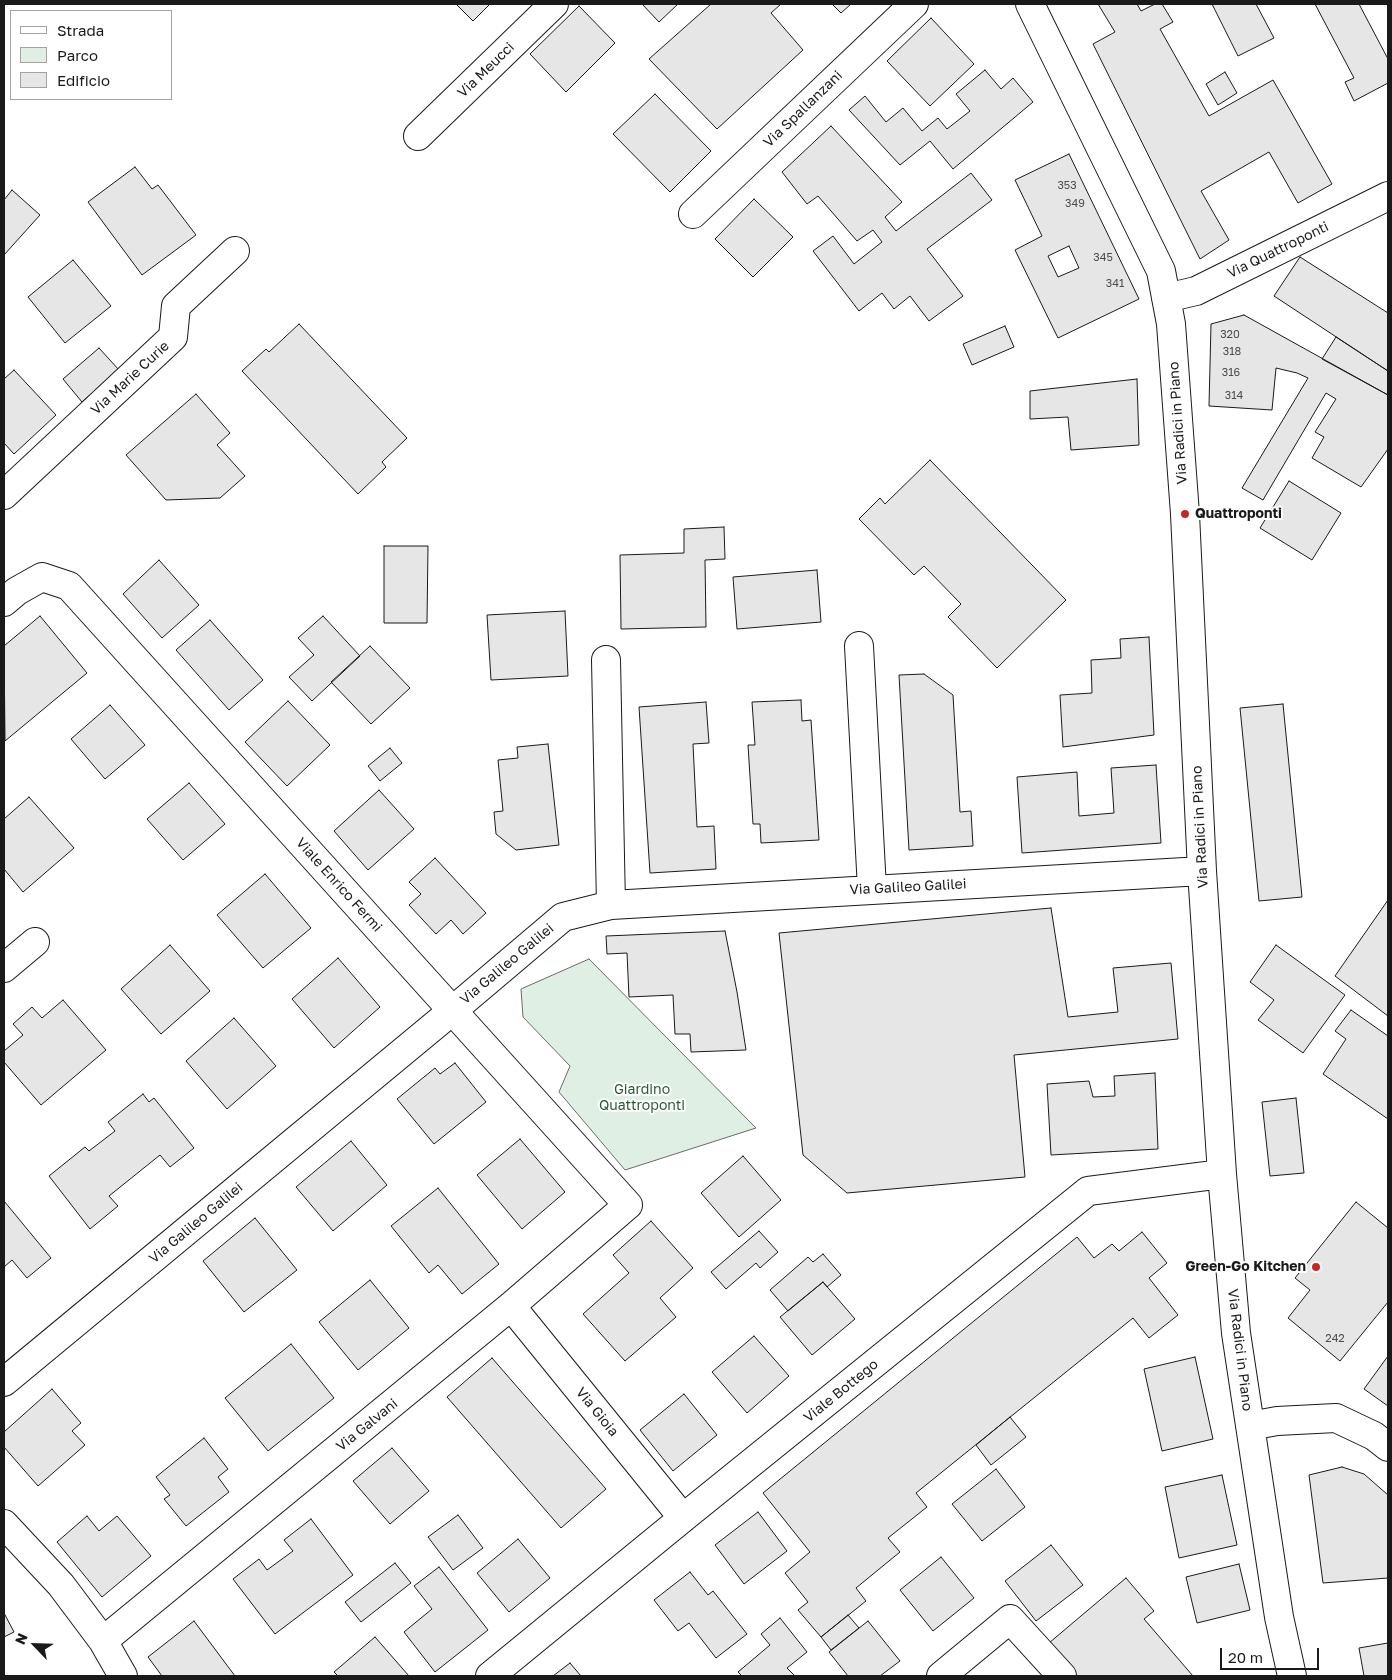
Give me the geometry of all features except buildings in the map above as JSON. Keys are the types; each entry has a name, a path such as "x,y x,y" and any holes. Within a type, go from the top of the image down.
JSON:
{"street":[{"name":"Via Meucci","path":"418,136 554,4"},
{"name":"Via Spallanzani","path":"693,214 914,4"},
{"name":"Via Radici in Piano","path":"1030,4 1161,271 1171,324 1185,524 1202,871 1222,1174 1236,1333 1279,1617 1292,1676"},
{"name":"Via Quattroponti","path":"1166,298 1196,291 1388,196"},
{"name":"Via Marie Curie","path":"4,495 173,338 176,306 235,251"},
{"name":"Viale Enrico Fermi","path":"4,602 17,591 42,576 69,586 628,1205"},
{"path":"859,646 872,889"},
{"path":"606,660 611,905"},
{"name":"Via Galileo Galilei","path":"4,1382 563,917 611,905 1202,871"},
{"path":"4,968 35,942"},
{"name":"Viale Bottego","path":"490,1676 1088,1192 1222,1174"},
{"name":"Via Galvani","path":"103,1641 511,1306 628,1205"},
{"name":"Via Gioia","path":"511,1306 683,1518"},
{"path":"1250,1426 1276,1421 1336,1418 1374,1436 1388,1447"},
{"path":"4,1524 61,1585 103,1641 123,1676"},
{"path":"941,1676 1010,1619 1062,1676"}],"green space":[{"name":"Giardino Quattroponti","path":"589,959 756,1128 625,1170 559,1092 570,1066 523,1017 521,989"}],"place":[{"name":"Quattroponti","path":"1185,514"},
{"name":"Green-Go Kitchen","path":"1316,1267"}]}
